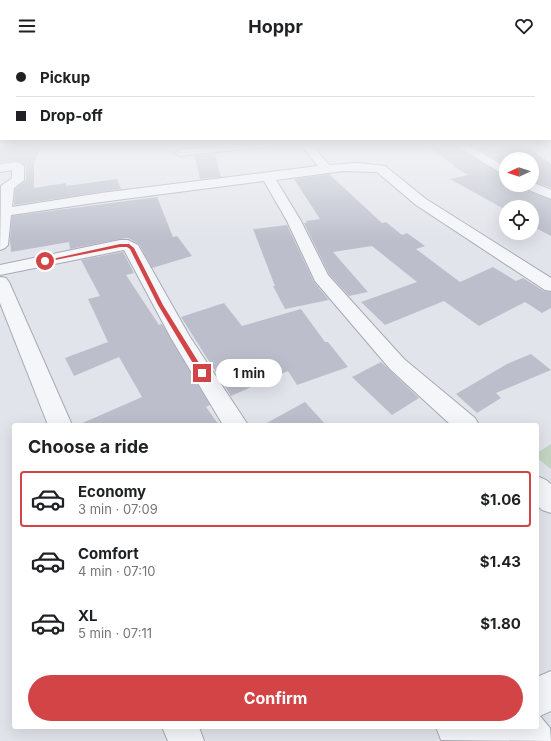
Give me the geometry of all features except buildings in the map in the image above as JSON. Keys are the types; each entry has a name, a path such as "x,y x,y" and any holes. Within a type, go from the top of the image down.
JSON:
{"street":[{"path":"0,245 3,213 8,186 18,180 18,176"},
{"path":"3,213 116,195 275,176"},
{"path":"389,176 420,202 551,286"},
{"path":"268,177 294,221 321,277 397,364 465,423"},
{"path":"539,190 551,195"},
{"path":"0,270 128,245 132,248 160,305 218,400 235,423"},
{"path":"0,282 8,327 59,423"},
{"path":"539,490 551,500"},
{"path":"539,698 551,688"},
{"path":"181,729 186,741"},
{"path":"455,729 464,741"},
{"path":"491,741 504,729"},
{"path":"527,729 537,741"}],"green space":[{"path":"551,444 551,469 539,460 539,452"}],"route":[{"path":"45,261 120,245 128,245 132,248 160,305 202,373"}]}
